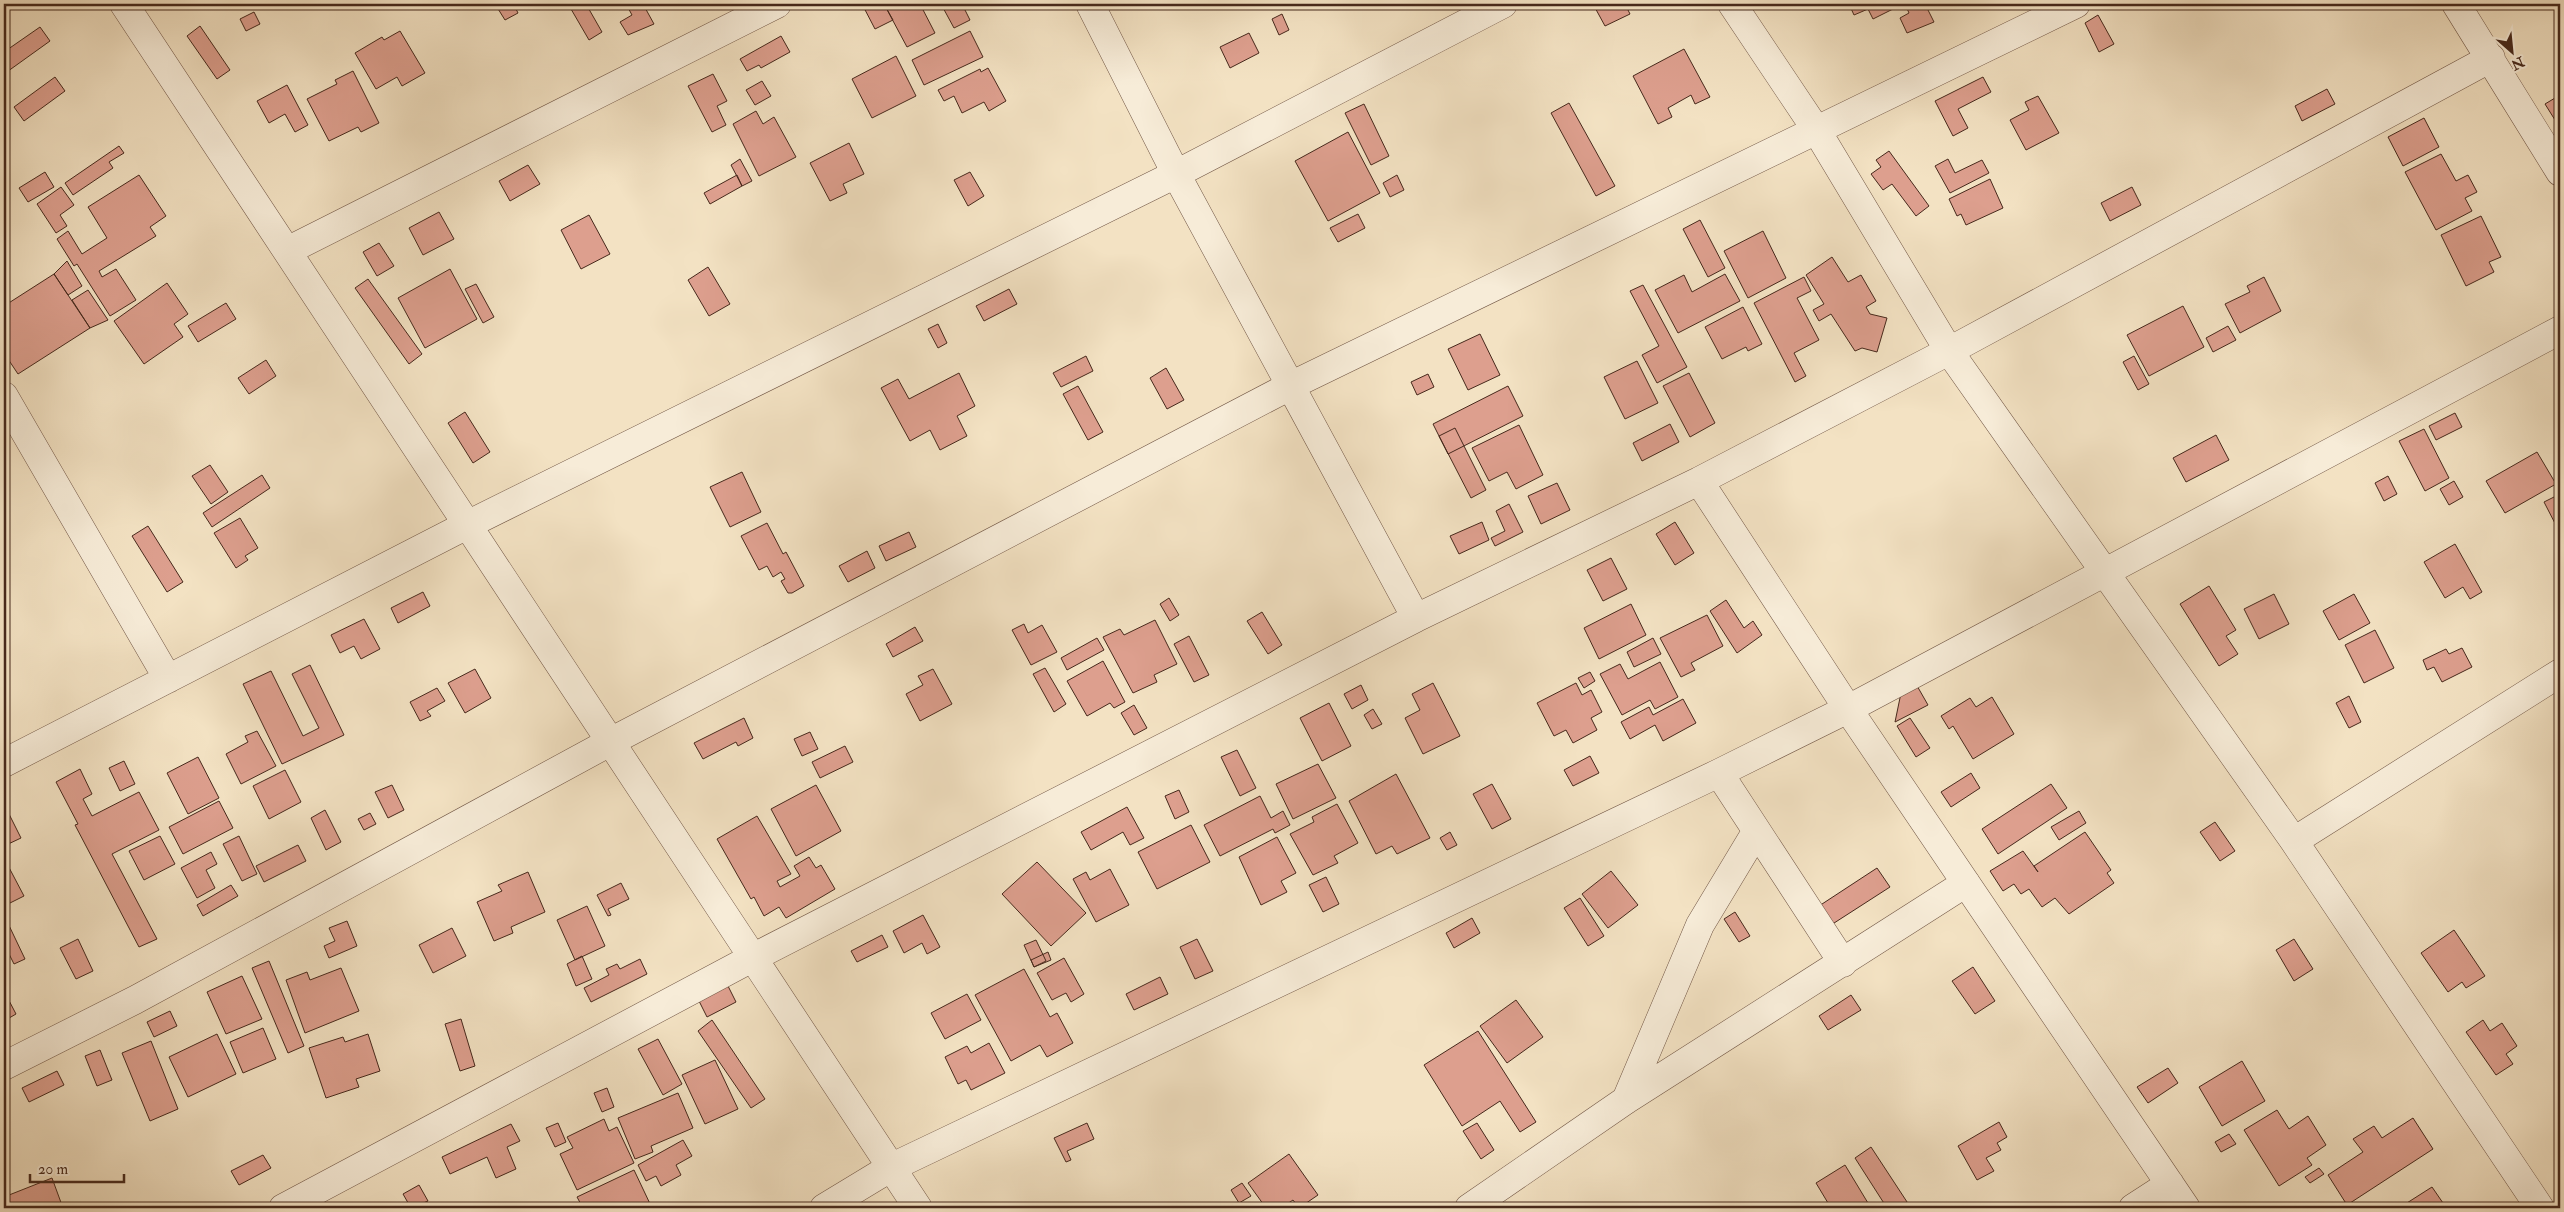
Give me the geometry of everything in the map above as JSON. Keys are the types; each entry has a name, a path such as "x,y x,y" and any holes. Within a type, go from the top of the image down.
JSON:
{"street":[{"path":"287,252 777,4"},
{"path":"1090,4 1176,174 1292,385 1416,618"},
{"path":"4,763 467,525 1176,174 1503,4"},
{"path":"1732,4 1817,131 1948,351 2294,841 2540,1208"},
{"path":"4,1066 135,1000 610,742 1292,385 2076,4"},
{"path":"2456,4 2560,172"},
{"path":"134,7 287,252 918,1208"},
{"path":"283,1208 754,957 1416,618 1699,481 1948,351 2491,58"},
{"path":"824,1208 890,1168 1719,773 1848,709 2560,330"},
{"path":"4,397 168,678"},
{"path":"1699,481 1848,709 2186,1208"},
{"path":"2294,841 2557,681"},
{"path":"1719,773 1843,963"},
{"path":"1626,1100 1700,925 1756,832"},
{"path":"1469,1208 1626,1100 1966,884"},
{"path":"2133,1208 2170,1184"}],"building":[{"path":"495,4 517,4 514,5 518,13 505,20"},
{"path":"580,4 586,4 602,32 589,40 571,9"},
{"path":"626,4 643,4 654,24 628,35 620,22 632,15"},
{"path":"862,4 884,4 893,20 875,29"},
{"path":"884,4 920,4 935,33 907,47"},
{"path":"941,4 962,4 970,20 954,28"},
{"path":"1207,4 1221,4 1210,9"},
{"path":"1593,4 1625,4 1630,14 1605,26"},
{"path":"1849,4 1895,4 1897,7 1873,19 1868,9 1854,15"},
{"path":"1905,4 1925,4 1934,22 1907,33 1900,18 1909,13"},
{"path":"254,12 260,24 246,31 240,19"},
{"path":"1282,14 1289,30 1279,35 1272,19"},
{"path":"2098,15 2114,44 2099,52 2085,23"},
{"path":"200,26 230,70 217,79 187,36"},
{"path":"40,27 50,41 4,74 4,52"},
{"path":"400,31 425,73 402,86 397,77 376,89 355,53 382,37 384,40"},
{"path":"970,31 983,57 924,85 912,60"},
{"path":"1249,33 1259,53 1230,68 1220,47"},
{"path":"781,36 790,52 761,68 759,65 747,71 740,59"},
{"path":"1684,49 1710,97 1695,104 1691,95 1668,108 1672,117 1658,124 1633,76"},
{"path":"896,56 916,96 872,118 852,79"},
{"path":"988,68 1006,101 989,111 984,102 962,113 954,96 944,101 938,90 980,69 981,72"},
{"path":"353,71 379,123 361,132 358,127 329,141 307,99 337,84 335,80"},
{"path":"713,74 727,101 717,106 726,125 712,132 688,86"},
{"path":"55,77 65,91 24,121 14,107"},
{"path":"1983,77 1991,92 1958,109 1968,128 1953,136 1935,101"},
{"path":"762,81 771,96 755,105 746,90"},
{"path":"287,85 308,125 295,132 285,114 269,123 257,101"},
{"path":"2327,89 2335,104 2302,121 2295,106"},
{"path":"2560,95 2560,117 2555,120 2545,104"},
{"path":"2038,96 2059,133 2026,150 2010,120 2029,110 2025,102"},
{"path":"1569,103 1615,186 1596,196 1551,113"},
{"path":"1364,104 1389,156 1371,165 1345,113"},
{"path":"756,111 763,124 774,117 796,157 759,176 733,124"},
{"path":"2424,118 2439,147 2403,166 2388,137"},
{"path":"1348,132 1380,193 1328,221 1295,161"},
{"path":"849,143 864,174 843,184 847,193 830,201 810,163"},
{"path":"119,146 124,153 109,162 113,168 73,195 65,183"},
{"path":"1889,151 1929,206 1916,216 1892,184 1883,190 1871,174 1881,167 1876,160"},
{"path":"2441,154 2456,181 2468,175 2477,192 2465,198 2472,211 2436,230 2405,172"},
{"path":"740,159 752,181 742,186 731,165"},
{"path":"1948,159 1955,173 1982,160 1989,173 1950,193 1935,166"},
{"path":"528,165 540,184 510,201 499,181"},
{"path":"45,172 54,187 28,202 19,188"},
{"path":"970,172 984,196 968,206 954,180"},
{"path":"139,175 166,216 150,227 156,236 99,271 102,277 116,269 136,300 110,316 77,264 74,266 57,239 68,231 82,254 107,238 88,207"},
{"path":"737,175 742,186 710,204 704,193"},
{"path":"1397,175 1404,190 1390,197 1383,183"},
{"path":"1990,179 2003,208 1966,225 1961,214 1957,216 1949,199"},
{"path":"61,187 74,205 60,215 67,226 56,233 37,204"},
{"path":"2132,187 2141,205 2110,221 2101,203"},
{"path":"439,212 454,239 423,255 409,228"},
{"path":"1358,214 1365,228 1338,242 1330,228"},
{"path":"589,215 610,254 581,269 561,230"},
{"path":"2481,216 2501,257 2489,262 2494,272 2466,286 2441,235"},
{"path":"1700,220 1725,268 1708,277 1683,229"},
{"path":"1763,231 1786,278 1748,298 1724,251"},
{"path":"379,243 394,266 377,276 363,252"},
{"path":"1832,257 1848,282 1861,275 1876,301 1866,307 1870,314 1887,318 1877,352 1862,348 1855,351 1831,314 1819,321 1813,310 1824,304 1806,275"},
{"path":"67,261 82,286 68,295 54,274"},
{"path":"708,267 730,304 709,316 688,280"},
{"path":"450,269 477,319 425,348 398,298"},
{"path":"54,274 90,328 18,374 4,353 4,306"},
{"path":"1725,274 1740,301 1678,333 1655,290 1684,275 1692,292"},
{"path":"1804,277 1811,291 1797,298 1819,340 1794,353 1806,376 1795,382 1754,303"},
{"path":"2264,277 2281,311 2240,333 2225,304 2250,292 2247,286"},
{"path":"368,279 422,354 409,364 355,288"},
{"path":"167,283 188,314 174,324 183,337 144,364 114,321"},
{"path":"476,284 494,317 483,323 465,289"},
{"path":"1643,285 1687,367 1657,383 1642,355 1659,346 1630,291"},
{"path":"1009,289 1017,304 984,321 976,306"},
{"path":"88,290 108,320 90,328 72,300"},
{"path":"226,303 236,319 198,342 188,326"},
{"path":"2183,306 2204,347 2149,376 2127,335"},
{"path":"1743,307 1762,344 1748,351 1746,347 1722,359 1705,327"},
{"path":"938,324 947,343 938,348 928,329"},
{"path":"2228,326 2236,340 2213,352 2206,338"},
{"path":"1480,334 1500,375 1468,390 1448,349"},
{"path":"1086,356 1093,371 1061,387 1053,373"},
{"path":"2134,356 2149,384 2138,390 2123,362"},
{"path":"266,360 276,376 249,394 238,378"},
{"path":"1637,361 1658,403 1625,419 1604,377"},
{"path":"1166,368 1184,400 1167,409 1150,378"},
{"path":"959,373 975,406 957,416 967,436 940,450 930,430 910,441 881,388 898,379 909,399"},
{"path":"1689,373 1715,423 1690,437 1663,386"},
{"path":"1428,374 1434,387 1417,395 1411,382"},
{"path":"1078,386 1103,432 1088,440 1063,394"},
{"path":"1508,386 1523,416 1448,454 1433,424"},
{"path":"465,412 490,452 473,463 448,423"},
{"path":"2455,413 2462,427 2436,440 2429,426"},
{"path":"1670,424 1679,442 1642,461 1633,443"},
{"path":"1519,425 1543,475 1516,489 1507,472 1489,481 1472,448"},
{"path":"1455,428 1486,490 1471,498 1439,436"},
{"path":"2424,429 2449,478 2425,491 2399,441"},
{"path":"2216,435 2229,460 2186,482 2173,458"},
{"path":"2537,452 2556,484 2505,513 2486,481"},
{"path":"210,465 228,492 211,504 192,476"},
{"path":"742,472 761,512 730,527 710,487"},
{"path":"262,475 270,488 212,527 203,513"},
{"path":"2388,476 2397,494 2384,501 2375,483"},
{"path":"2454,481 2463,497 2449,505 2440,489"},
{"path":"1557,483 1570,510 1541,524 1528,496"},
{"path":"2560,494 2560,533 2544,502"},
{"path":"1509,504 1523,532 1495,546 1491,538 1505,531 1496,511"},
{"path":"240,518 258,548 245,556 248,560 236,568 214,533"},
{"path":"1482,522 1489,540 1459,554 1450,536"},
{"path":"1675,522 1694,553 1675,565 1656,534"},
{"path":"767,523 783,554 786,552 804,586 792,593 788,593 781,581 785,579 781,572 773,577 767,566 759,570 741,536"},
{"path":"148,526 183,582 167,592 132,536"},
{"path":"909,532 916,547 886,561 879,546"},
{"path":"2455,544 2482,592 2470,599 2463,587 2445,598 2424,562"},
{"path":"867,551 875,568 848,582 839,566"},
{"path":"1611,558 1627,589 1603,601 1587,570"},
{"path":"2209,586 2236,630 2226,636 2238,654 2219,666 2180,604"},
{"path":"423,592 430,606 398,623 391,608"},
{"path":"2274,594 2289,624 2259,639 2244,609"},
{"path":"2354,594 2370,623 2339,640 2323,611"},
{"path":"1169,598 1179,615 1170,621 1160,604"},
{"path":"1726,600 1744,628 1753,621 1762,635 1737,653 1710,611"},
{"path":"1631,604 1646,635 1599,659 1584,628"},
{"path":"1262,612 1282,645 1268,654 1247,621"},
{"path":"1707,615 1723,646 1691,663 1695,670 1681,677 1660,638"},
{"path":"364,619 380,649 361,659 354,646 340,653 331,635"},
{"path":"1155,620 1177,664 1154,675 1157,682 1133,693 1103,637 1120,629 1124,635"},
{"path":"1024,624 1028,633 1042,625 1057,652 1031,665 1012,630"},
{"path":"915,627 923,641 893,657 886,644"},
{"path":"2375,630 2394,668 2364,683 2345,645"},
{"path":"1189,636 1209,675 1194,682 1174,644"},
{"path":"1097,638 1104,650 1067,670 1061,658"},
{"path":"1653,638 1661,654 1634,667 1627,652"},
{"path":"2462,648 2472,667 2442,682 2434,667 2427,670 2423,660 2446,649 2449,654"},
{"path":"1103,661 1125,702 1114,708 1110,703 1087,716 1067,681"},
{"path":"1660,662 1678,697 1655,709 1650,700 1622,715 1600,674 1620,664 1628,679"},
{"path":"310,665 344,735 282,764 243,684 271,671 303,736 319,728 292,674"},
{"path":"1045,668 1066,704 1054,712 1033,674"},
{"path":"475,669 491,698 465,713 448,683"},
{"path":"933,669 952,704 920,721 906,694 923,685 918,676"},
{"path":"1590,672 1595,681 1584,688 1578,678"},
{"path":"1433,683 1460,736 1423,754 1405,718 1420,710 1412,694"},
{"path":"1576,683 1582,695 1591,690 1602,712 1591,718 1597,730 1573,743 1566,730 1554,736 1537,703"},
{"path":"1916,684 1928,705 1895,722 1901,693"},
{"path":"1361,685 1368,700 1352,709 1344,694"},
{"path":"437,688 445,701 427,711 431,716 420,721 410,702"},
{"path":"2349,696 2361,722 2349,728 2336,703"},
{"path":"1992,697 2014,734 1973,759 1953,726 1949,729 1941,716 1970,698 1976,707"},
{"path":"1683,699 1696,723 1663,741 1655,725 1630,739 1621,722 1649,707 1653,715"},
{"path":"1329,703 1351,746 1322,761 1300,718"},
{"path":"1134,705 1147,728 1134,735 1121,713"},
{"path":"1373,709 1382,724 1372,729 1364,715"},
{"path":"744,718 753,738 738,746 736,742 703,759 694,743"},
{"path":"1910,718 1930,748 1916,757 1897,726"},
{"path":"257,731 276,766 241,784 226,754 248,742 245,736"},
{"path":"810,732 818,749 802,756 794,739"},
{"path":"845,746 853,762 820,778 812,762"},
{"path":"1237,750 1256,788 1240,796 1221,757"},
{"path":"1590,756 1599,773 1573,786 1564,770"},
{"path":"198,757 219,798 188,814 167,773"},
{"path":"124,761 135,784 120,791 109,768"},
{"path":"1318,764 1336,798 1293,819 1276,784"},
{"path":"80,769 92,794 83,799 92,816 139,792 159,830 112,854 157,939 139,947 75,825 78,824 56,782"},
{"path":"285,770 301,802 269,819 253,786"},
{"path":"1971,773 1980,788 1951,807 1941,792"},
{"path":"1396,774 1430,838 1397,854 1392,846 1376,854 1349,801"},
{"path":"1492,784 1511,819 1492,829 1473,794"},
{"path":"2051,784 2067,808 1998,854 1982,829"},
{"path":"392,785 404,810 388,818 375,792"},
{"path":"816,785 841,831 796,856 771,809"},
{"path":"1179,790 1189,812 1175,819 1165,796"},
{"path":"1260,796 1271,818 1283,811 1290,825 1275,833 1273,829 1220,856 1204,825"},
{"path":"219,801 233,828 183,854 169,827"},
{"path":"1337,804 1358,843 1334,856 1338,863 1313,875 1290,834 1314,822 1312,817"},
{"path":"4,807 21,838 4,846"},
{"path":"1127,807 1144,838 1130,845 1123,832 1091,850 1081,832"},
{"path":"325,810 341,842 326,850 311,818"},
{"path":"2079,811 2086,823 2059,840 2051,827"},
{"path":"370,813 376,824 364,830 358,819"},
{"path":"757,816 791,874 777,881 780,887 800,876 794,866 809,857 816,868 821,865 835,889 786,918 779,907 764,916 754,897 751,899 717,839"},
{"path":"2215,822 2235,851 2220,861 2200,832"},
{"path":"1191,825 1210,862 1157,889 1138,852"},
{"path":"1450,832 1457,845 1447,850 1440,838"},
{"path":"2085,832 2111,870 2107,873 2114,883 2069,914 2055,898 2042,907 2029,889 2021,894 2014,884 2003,891 1990,871 2023,851 2038,872 2034,866"},
{"path":"160,836 175,864 144,880 129,851"},
{"path":"239,836 257,874 242,881 223,844"},
{"path":"1277,837 1296,873 1281,881 1287,892 1261,905 1239,857"},
{"path":"298,845 306,861 264,882 256,866"},
{"path":"211,852 217,864 206,870 215,888 197,898 181,868"},
{"path":"4,858 24,896 4,906"},
{"path":"1037,862 1086,913 1051,946 1002,894"},
{"path":"1877,868 1890,887 1831,925 1819,906"},
{"path":"1110,869 1129,905 1096,922 1073,879 1086,872 1090,880"},
{"path":"1611,871 1638,905 1608,928 1582,894"},
{"path":"528,872 545,912 511,927 513,933 494,941 477,902 502,891 498,885"},
{"path":"1326,877 1339,904 1323,912 1309,885"},
{"path":"621,883 629,899 608,909 611,915 608,916 597,895"},
{"path":"231,885 238,896 203,916 197,905"},
{"path":"1580,898 1604,936 1588,946 1564,908"},
{"path":"587,906 605,946 575,960 557,920"},
{"path":"1735,912 1750,936 1739,942 1724,919"},
{"path":"4,915 25,959 14,964 6,948 4,950"},
{"path":"923,915 940,947 927,954 922,943 904,953 893,931"},
{"path":"1472,918 1480,933 1454,948 1446,933"},
{"path":"347,921 357,946 329,958 324,946 335,941 329,928"},
{"path":"452,928 466,956 433,973 419,945"},
{"path":"2454,930 2485,976 2466,988 2462,982 2448,992 2421,953"},
{"path":"882,935 888,947 857,962 851,951"},
{"path":"78,939 93,971 76,979 60,948"},
{"path":"1197,939 1213,971 1195,979 1180,947"},
{"path":"2294,939 2313,969 2294,981 2276,950"},
{"path":"1036,940 1046,961 1034,967 1024,945"},
{"path":"1048,952 1051,960 1034,967 1031,960"},
{"path":"582,956 592,979 576,986 567,964"},
{"path":"1064,958 1084,994 1071,1002 1066,993 1052,1000 1037,973"},
{"path":"640,959 647,974 591,1002 584,988 609,975 606,969 617,964 620,969"},
{"path":"269,961 304,1046 288,1053 252,968"},
{"path":"1973,967 1995,1001 1975,1014 1952,981"},
{"path":"341,968 359,1011 305,1033 286,980 307,972 310,980"},
{"path":"1024,969 1050,1017 1057,1013 1073,1043 1047,1057 1040,1045 1011,1061 975,995"},
{"path":"242,976 262,1019 226,1034 207,992"},
{"path":"1160,977 1168,994 1134,1010 1126,994"},
{"path":"727,984 736,1002 707,1017 698,999"},
{"path":"4,991 16,1014 4,1021"},
{"path":"967,994 981,1020 945,1039 931,1013"},
{"path":"1851,995 1861,1010 1828,1030 1819,1016"},
{"path":"1516,1000 1543,1037 1507,1063 1480,1026"},
{"path":"170,1011 177,1026 154,1037 147,1022"},
{"path":"461,1019 475,1066 460,1071 445,1024"},
{"path":"712,1020 765,1099 751,1108 698,1031"},
{"path":"2483,1020 2490,1031 2502,1023 2517,1046 2506,1054 2513,1064 2496,1075 2466,1032"},
{"path":"263,1028 276,1059 243,1073 230,1042"},
{"path":"1478,1031 1536,1122 1520,1132 1500,1101 1462,1126 1424,1065"},
{"path":"217,1034 236,1074 188,1097 169,1057"},
{"path":"368,1034 380,1071 356,1079 359,1087 326,1098 309,1048 343,1037 345,1042"},
{"path":"658,1039 682,1084 663,1095 638,1049"},
{"path":"151,1041 178,1109 150,1121 122,1053"},
{"path":"989,1043 1005,1073 971,1090 966,1080 958,1084 945,1057 967,1046 971,1053"},
{"path":"100,1050 112,1080 97,1086 85,1056"},
{"path":"715,1060 738,1109 705,1124 682,1075"},
{"path":"2242,1061 2265,1101 2222,1126 2199,1087"},
{"path":"2168,1068 2178,1083 2148,1103 2137,1087"},
{"path":"57,1071 64,1085 29,1102 22,1088"},
{"path":"607,1088 614,1107 602,1112 594,1093"},
{"path":"678,1093 693,1128 651,1146 653,1152 635,1159 618,1118"},
{"path":"2277,1110 2289,1129 2308,1116 2326,1145 2307,1158 2312,1165 2279,1186 2244,1130"},
{"path":"2413,1118 2433,1149 2347,1205 2328,1175 2363,1152 2353,1139 2374,1126 2382,1138"},
{"path":"604,1119 609,1131 617,1127 634,1163 577,1190 560,1154 573,1148 567,1137"},
{"path":"1999,1122 2007,1137 1997,1143 2001,1150 1986,1158 1994,1171 1977,1180 1958,1146"},
{"path":"558,1123 566,1142 555,1147 546,1128"},
{"path":"1087,1123 1094,1139 1067,1151 1071,1160 1066,1162 1054,1138"},
{"path":"1477,1123 1494,1150 1481,1159 1463,1131"},
{"path":"511,1124 520,1141 507,1147 516,1169 496,1178 487,1157 450,1174 442,1157"},
{"path":"2229,1134 2236,1144 2221,1152 2215,1142"},
{"path":"683,1140 692,1156 676,1165 681,1175 661,1186 656,1176 646,1181 638,1165"},
{"path":"1871,1147 1911,1208 1887,1208 1855,1158"},
{"path":"1289,1154 1318,1195 1299,1208 1293,1200 1281,1208 1266,1208 1248,1183"},
{"path":"263,1155 271,1168 239,1185 231,1171"},
{"path":"1845,1165 1871,1208 1831,1208 1816,1183"},
{"path":"2319,1168 2324,1174 2310,1183 2305,1177"},
{"path":"634,1170 652,1208 583,1208 577,1197"},
{"path":"52,1178 63,1208 4,1208 4,1197"},
{"path":"1242,1183 1251,1196 1239,1203 1231,1190"},
{"path":"419,1185 428,1201 411,1208 403,1194"},
{"path":"2432,1187 2443,1203 2435,1208 2399,1208"}]}
